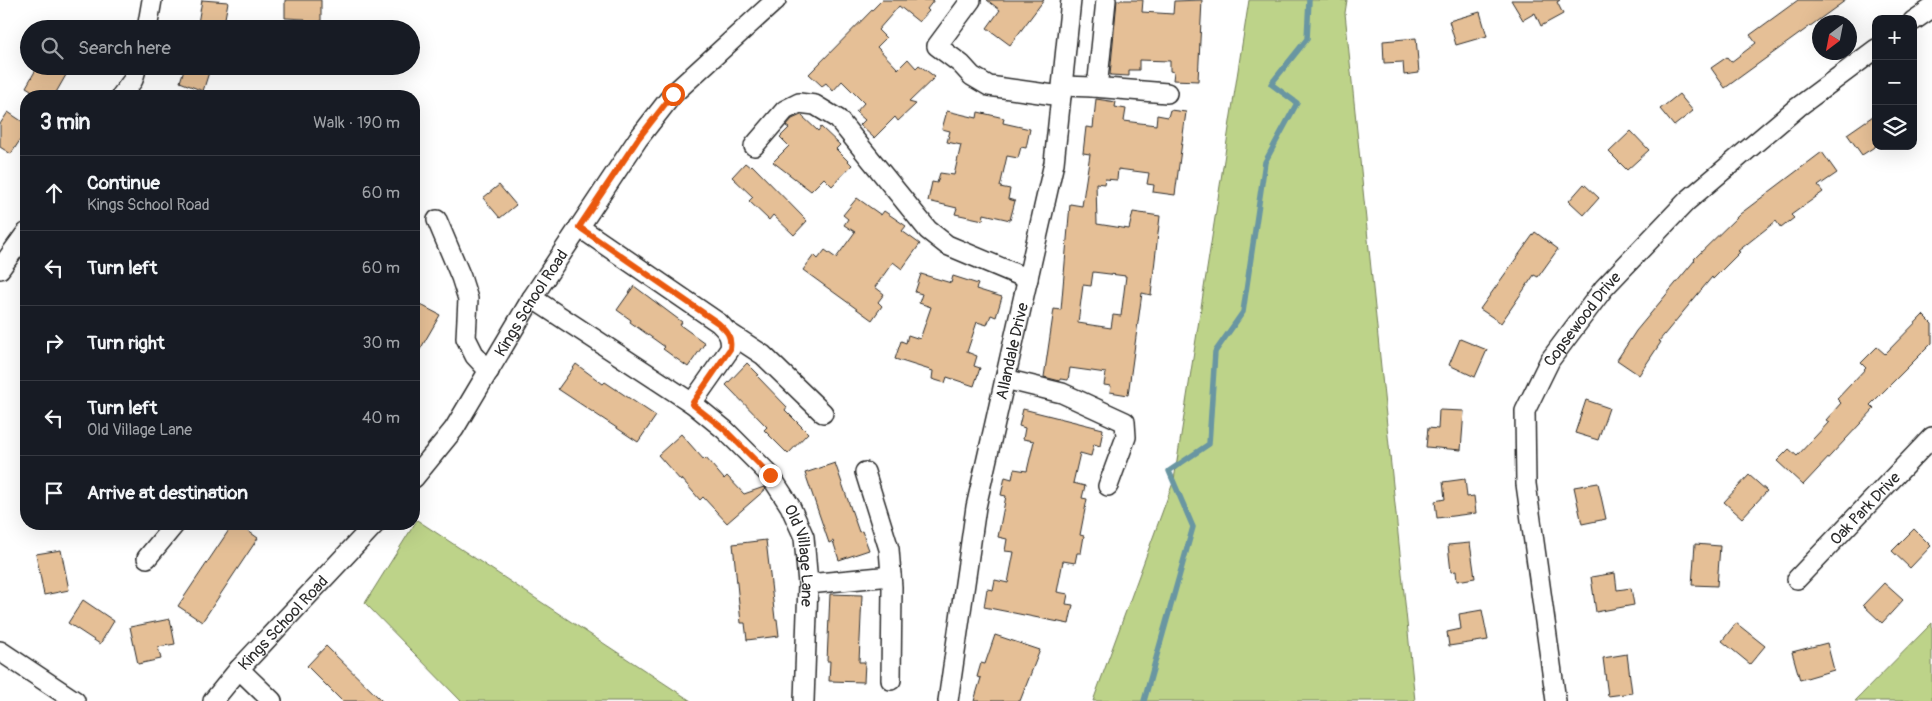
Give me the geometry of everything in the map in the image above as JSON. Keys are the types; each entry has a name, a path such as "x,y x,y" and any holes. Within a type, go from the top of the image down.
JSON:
{"street":[{"path":"149,20 152,0"},
{"name":"Kings School Road","path":"420,471 454,429 532,298 638,139 673,94 776,0"},
{"path":"971,0 937,46 961,64 972,76 989,86 1062,91 1093,87 1167,93"},
{"name":"Allandale Drive","path":"948,701 976,507 1054,163 1071,0"},
{"path":"1093,87 1098,79 1106,0"},
{"path":"1917,19 1932,8"},
{"name":"Copsewood Drive","path":"1556,701 1526,484 1525,411 1550,360 1604,288 1688,201 1798,106 1872,52"},
{"path":"126,90 134,75"},
{"path":"754,146 785,110 798,103 815,105 838,119 928,230 947,245 1028,279"},
{"path":"437,220 461,277 468,299 466,338 475,356 489,371"},
{"path":"579,227 763,355 823,413"},
{"path":"0,269 20,241"},
{"name":"Old Village Lane","path":"532,298 692,404 725,430 770,475 790,506 804,537 808,584 804,701"},
{"path":"692,404 730,349 731,341 728,332"},
{"path":"1005,378 1062,393 1125,422 1126,437 1108,486"},
{"name":"Oak Park Drive","path":"1797,579 1932,437"},
{"path":"865,472 890,550 891,680"},
{"path":"146,558 170,530"},
{"name":"Kings School Road","path":"213,701 239,670 369,530"},
{"path":"808,584 891,576"},
{"path":"0,651 75,701"},
{"path":"239,670 272,701"}],"green space":[{"path":"1249,0 1347,0 1345,13 1415,701 1093,701 1174,480"},
{"path":"420,522 691,701 461,701 365,603 411,530 420,530"},
{"path":"1932,623 1932,701 1855,701"}],"building":[{"path":"202,0 228,2 225,20 199,20"},
{"path":"285,0 321,0 321,20 285,18"},
{"path":"882,0 934,0 927,9 929,11 919,22 899,6 878,30 886,38 877,47 898,69 908,59 916,68 919,65 935,77 909,102 916,104 898,121 895,117 874,138 860,125 865,120 856,112 864,103 842,81 833,91 826,83 822,86 809,74"},
{"path":"987,0 1044,0 1010,45 987,28 1000,10"},
{"path":"1117,0 1143,0 1142,12 1173,14 1174,1 1202,0 1198,81 1173,80 1174,72 1170,71 1170,61 1139,60 1139,70 1129,70 1129,76 1110,75"},
{"path":"1511,0 1560,0 1557,2 1563,14 1541,26 1535,13 1523,20"},
{"path":"1798,0 1846,0 1825,15 1812,15 1812,25 1725,88 1711,68 1727,57 1731,62 1756,43 1750,35"},
{"path":"1480,12 1487,36 1456,45 1449,21"},
{"path":"1416,38 1419,73 1404,75 1403,62 1384,63 1383,41"},
{"path":"33,75 66,75 57,90 31,90 26,87"},
{"path":"182,75 208,75 203,90 180,82"},
{"path":"1679,94 1693,111 1674,126 1660,109"},
{"path":"1096,99 1116,102 1115,107 1126,109 1124,121 1156,125 1157,115 1168,117 1170,110 1186,112 1175,195 1153,192 1154,185 1147,184 1149,173 1118,169 1117,180 1105,179 1104,184 1096,183 1097,224 1129,229 1133,212 1160,216 1151,295 1142,293 1128,395 1110,392 1111,386 1104,385 1106,373 1070,368 1068,380 1060,379 1060,381 1044,377 1054,309 1061,310 1070,204 1082,206 1090,154 1083,153 1086,127 1093,128","holes":["1093,272 1126,276 1121,316 1113,315 1111,328 1078,323 1083,285 1091,286"]},
{"path":"947,111 977,118 978,112 1004,118 1003,123 1030,129 1026,148 1021,147 1018,158 1007,156 1000,187 1010,189 1008,199 1015,201 1010,220 984,214 983,220 955,214 957,208 928,201 932,182 937,183 940,173 954,175 961,145 947,142 950,131 942,129"},
{"path":"8,112 20,120 20,140 11,154 0,147 0,124"},
{"path":"801,115 818,131 821,127 840,145 836,149 852,165 832,186 824,178 811,191 773,162 789,146 780,137 789,128 786,126 792,119"},
{"path":"1872,117 1872,149 1862,155 1847,134"},
{"path":"1631,131 1649,150 1627,170 1609,152"},
{"path":"1822,152 1837,173 1818,186 1823,192 1791,215 1794,218 1781,228 1776,221 1738,251 1740,252 1713,279 1712,277 1659,341 1661,342 1639,375 1617,360 1636,331 1694,259 1740,214"},
{"path":"745,163 750,167 752,165 807,221 794,235 773,215 769,220 749,201 753,197 732,177"},
{"path":"1584,184 1599,198 1584,215 1569,201"},
{"path":"499,185 516,205 500,218 483,198"},
{"path":"857,198 881,215 884,211 906,226 902,231 920,244 902,269 893,262 875,287 884,294 878,302 882,306 872,320 803,270 814,255 818,259 825,250 836,258 855,232 844,225 848,219 843,215"},
{"path":"1535,232 1558,249 1538,277 1534,275 1501,323 1480,309"},
{"path":"921,274 951,283 953,276 978,284 976,289 1002,297 996,317 991,315 987,325 977,322 967,352 977,356 974,366 980,368 974,386 947,377 945,383 932,379 933,371 895,359 901,341 906,343 908,335 920,339 931,307 919,303 922,294 915,292"},
{"path":"634,286 682,322 680,325 705,343 688,367 663,349 665,347 630,322 631,320 617,310"},
{"path":"421,305 440,315 420,350"},
{"path":"1923,315 1932,324 1932,343 1870,405 1874,409 1803,485 1777,461 1789,449 1797,456 1829,422 1826,420 1841,403 1837,399 1866,368 1861,363 1877,347 1885,354"},
{"path":"1460,339 1487,350 1475,377 1449,365"},
{"path":"747,363 787,407 785,410 808,433 788,454 764,430 767,427 726,385"},
{"path":"576,364 603,384 605,382 656,416 638,442 558,389"},
{"path":"1586,400 1609,408 1598,440 1575,433"},
{"path":"1023,409 1103,429 1100,446 1094,444 1091,456 1080,453 1073,483 1085,486 1082,498 1087,499 1080,535 1084,536 1081,553 1077,553 1075,563 1063,561 1057,592 1068,594 1066,604 1073,605 1069,624 984,607 987,589 993,590 995,580 1008,583 1014,552 1005,551 1007,539 998,537 1006,496 1001,495 1005,477 1012,479 1014,469 1027,471 1034,441 1023,439 1025,428 1019,426"},
{"path":"1439,410 1464,411 1461,450 1426,447 1428,428 1438,429"},
{"path":"681,434 704,460 706,458 724,479 727,476 744,494 764,487 766,489 727,523 703,497 700,500 658,455"},
{"path":"835,463 859,532 862,531 869,550 839,560 833,541 829,543 805,473"},
{"path":"1749,475 1767,491 1742,518 1724,502"},
{"path":"1465,479 1467,497 1474,496 1476,513 1437,518 1435,501 1445,499 1443,482"},
{"path":"1598,483 1606,519 1582,524 1574,487"},
{"path":"1914,529 1931,546 1910,568 1892,551"},
{"path":"229,530 247,530 258,538 202,622 178,606"},
{"path":"766,540 775,619 777,619 779,636 747,640 745,623 741,623 733,544"},
{"path":"1470,543 1475,578 1457,581 1456,571 1451,572 1448,545"},
{"path":"1695,544 1720,546 1717,586 1692,585"},
{"path":"61,550 69,590 44,595 36,554"},
{"path":"1615,573 1617,590 1631,588 1634,605 1596,612 1591,577"},
{"path":"1884,583 1903,600 1882,623 1863,605"},
{"path":"830,594 862,595 859,662 865,662 864,682 829,681 830,661 827,661"},
{"path":"83,600 114,621 100,644 68,623"},
{"path":"1482,610 1488,640 1449,646 1447,632 1461,629 1459,614"},
{"path":"170,619 175,644 158,647 161,659 138,664 130,627"},
{"path":"1736,623 1765,646 1750,664 1722,641"},
{"path":"995,635 1040,650 1020,701 974,701 981,678 977,677 981,663 985,664"},
{"path":"1827,643 1834,670 1800,680 1792,652"},
{"path":"326,646 382,701 342,701 307,666"},
{"path":"1627,654 1632,693 1608,696 1603,658"}],"waterway":[{"path":"1144,701 1193,527 1169,471 1209,444 1215,352 1243,312 1265,162 1297,103 1271,84 1307,39 1309,0"}],"route":[{"path":"673,94 638,139 579,227 718,323 728,332 731,341 730,349 692,404 725,430 770,475"}]}
